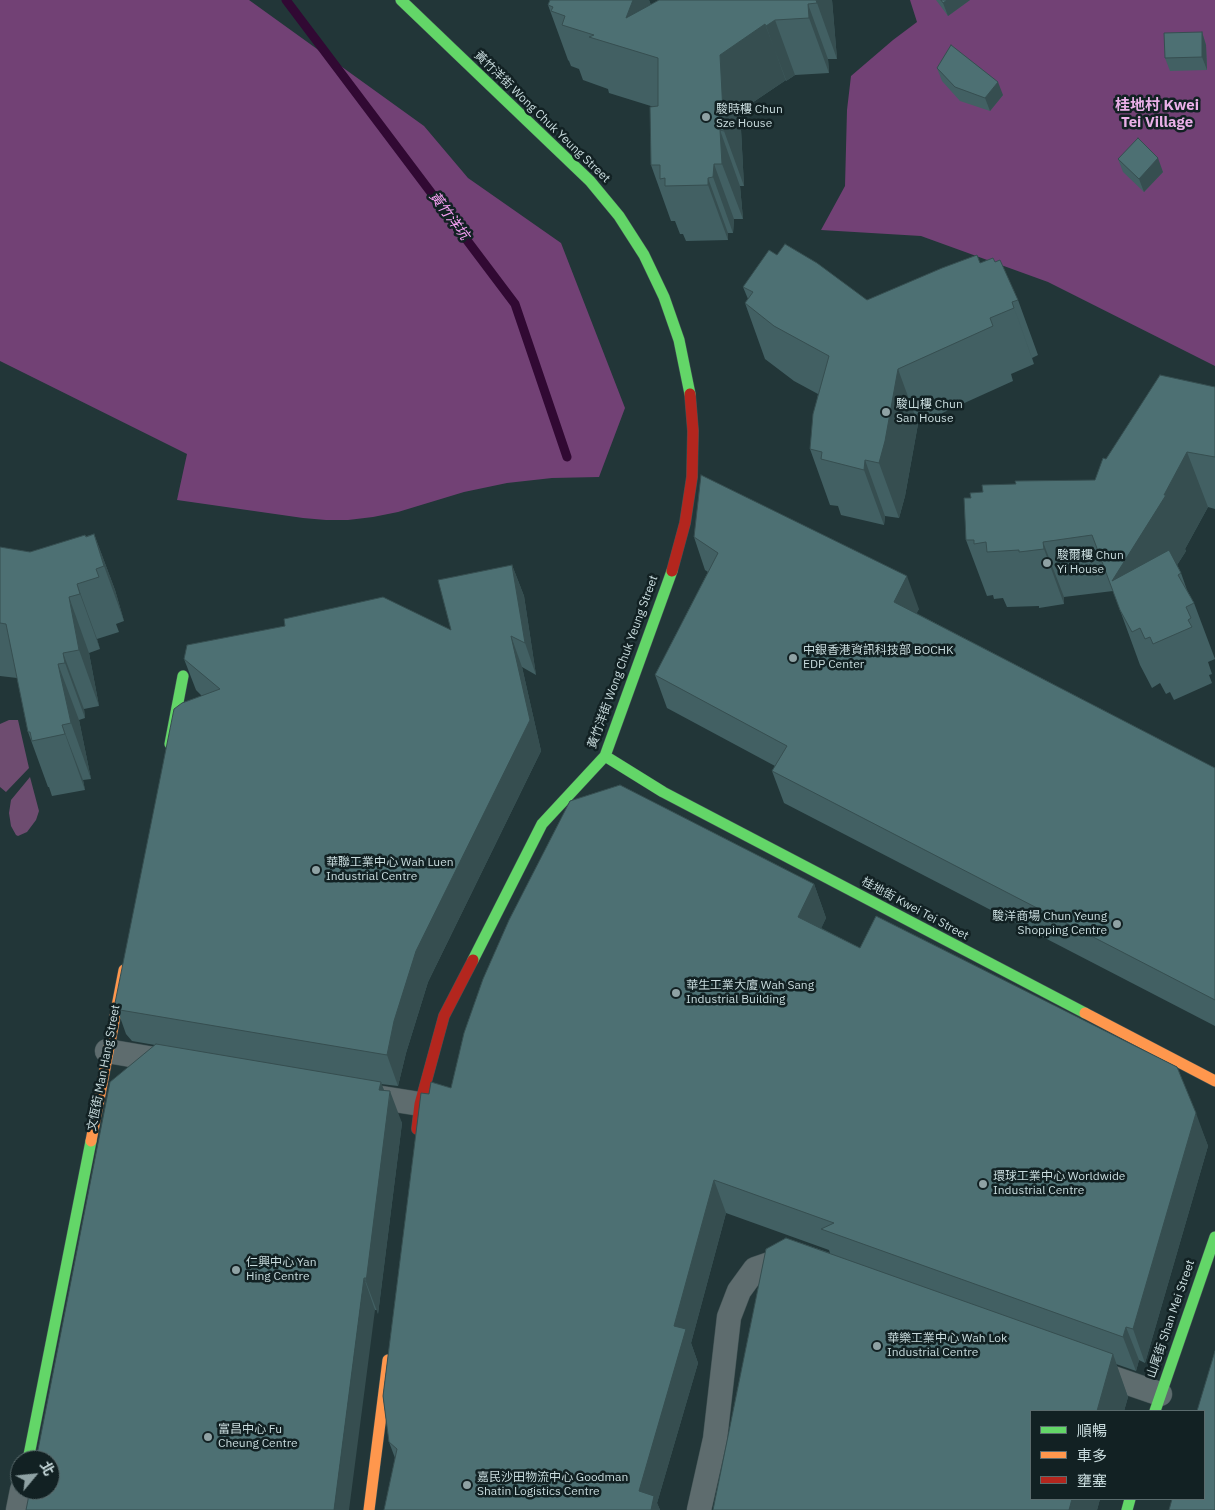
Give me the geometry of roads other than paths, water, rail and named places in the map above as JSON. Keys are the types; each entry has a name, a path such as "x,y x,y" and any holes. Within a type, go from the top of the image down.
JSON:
{"street":[{"name":"黃竹洋街 Wong Chuk Yeung Street","path":"401,0 590,181 619,216 644,255 664,297 679,340 689,385 693,431 692,477 685,523 675,562 605,756 542,824 444,1016 420,1104 415,1144"},
{"path":"168,753 183,676"},
{"name":"桂地街 Kwei Tei Street","path":"605,756 663,792 1215,1081"},
{"name":"文恆街 Man Hang Street","path":"30,1450 127,955"},
{"path":"107,1051 194,1066"},
{"path":"340,1091 420,1104"},
{"name":"山尾街 Shan Mei Street","path":"1157,1403 1215,1237"},
{"path":"699,1510 715,1439 729,1317 739,1291 755,1269 780,1260 811,1269"},
{"path":"369,1510 389,1352"},
{"path":"1070,1363 1157,1403"}],"waterway":[{"name":"黃竹洋坑","path":"286,0 515,304 567,457"}],"place":[{"name":"駿時樓 Chun Sze House","path":"706,117"},
{"name":"駿山樓 Chun San House","path":"886,412"},
{"name":"駿爾樓 Chun Yi House","path":"1047,563"},
{"name":"中銀香港資訊科技部 BOCHK EDP Center","path":"793,658"},
{"name":"華聯工業中心 Wah Luen Industrial Centre","path":"316,870"},
{"name":"駿洋商場 Chun Yeung Shopping Centre","path":"1117,924"},
{"name":"華生工業大廈 Wah Sang Industrial Building","path":"676,993"},
{"name":"環球工業中心 Worldwide Industrial Centre","path":"983,1184"},
{"name":"仁興中心 Yan Hing Centre","path":"236,1270"},
{"name":"華樂工業中心 Wah Lok Industrial Centre","path":"877,1346"},
{"name":"富昌中心 Fu Cheung Centre","path":"208,1437"},
{"name":"嘉民沙田物流中心 Goodman Shatin Logistics Centre","path":"467,1485"}],"district":[{"name":"桂地村 Kwei Tei Village","path":"1157,114"}]}
